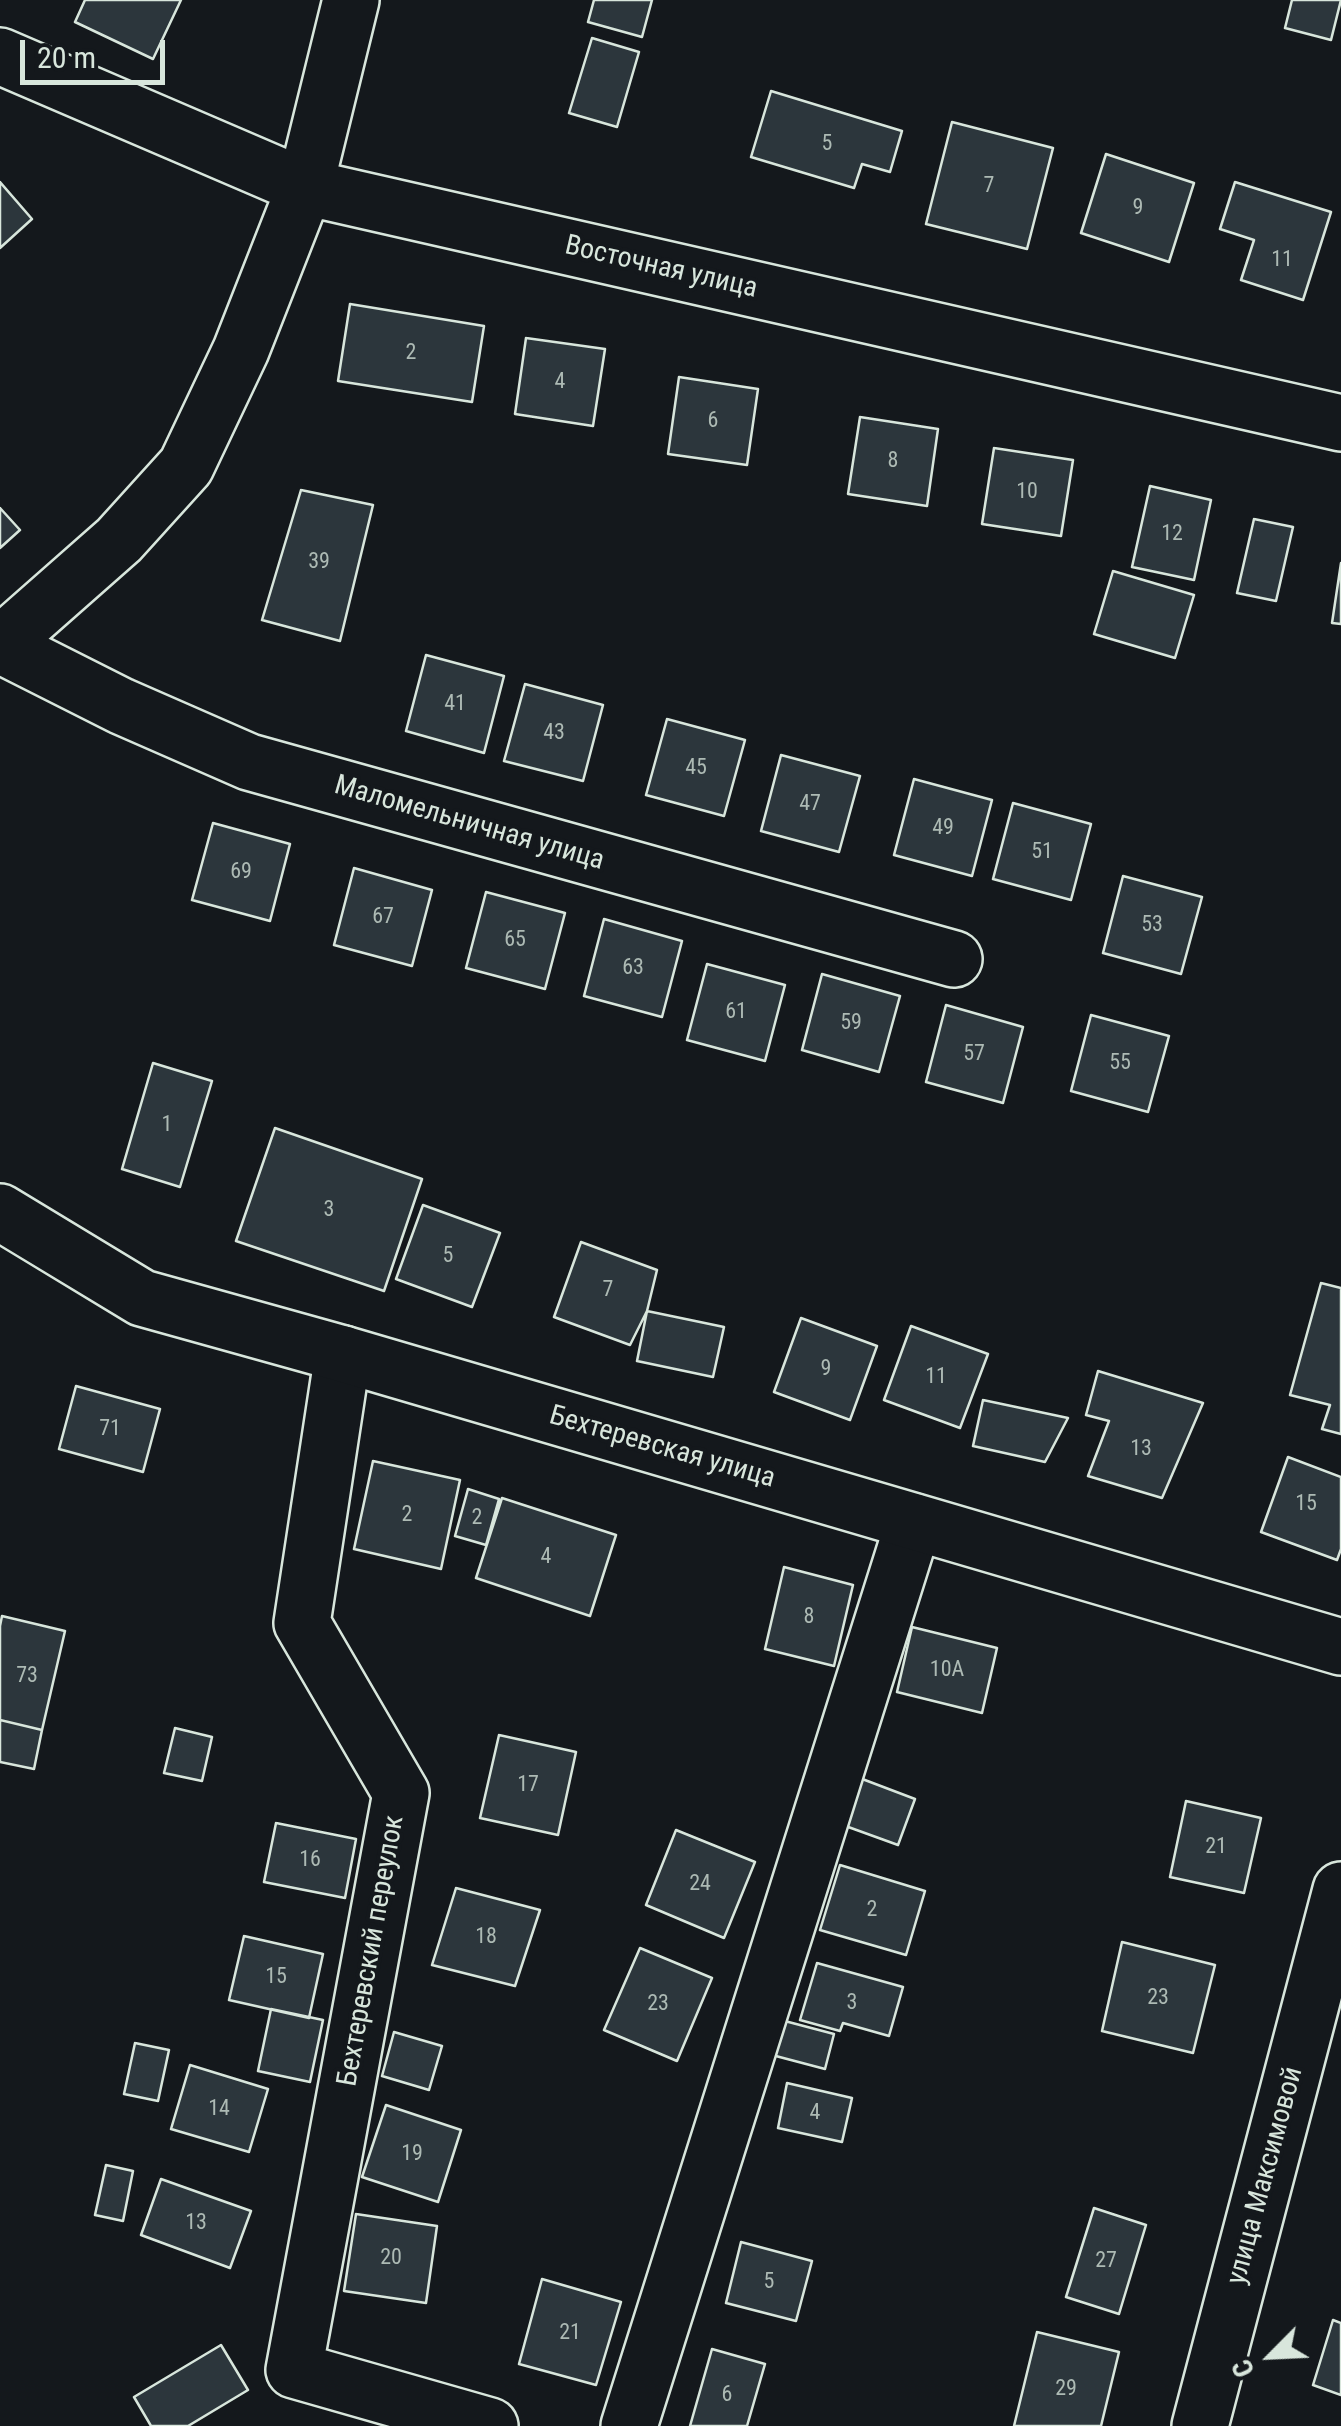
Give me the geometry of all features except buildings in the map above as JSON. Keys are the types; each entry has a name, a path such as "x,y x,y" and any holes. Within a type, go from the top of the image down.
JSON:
{"street":[{"path":"0,645 120,540 186,466 241,350 305,188 351,0"},
{"name":"Восточная улица","path":"0,56 305,188 1341,423"},
{"name":"Маломельничная улица","path":"0,645 121,706 249,762 954,959"},
{"name":"Бехтеревская улица","path":"0,1214 142,1298 1341,1647"},
{"name":"Бехтеревский переулок","path":"343,1354 302,1623 400,1793 294,2370 490,2426"},
{"path":"630,2426 914,1522"},
{"name":"улица Максимовой","path":"1200,2426 1329,1988 1341,1890"}]}
